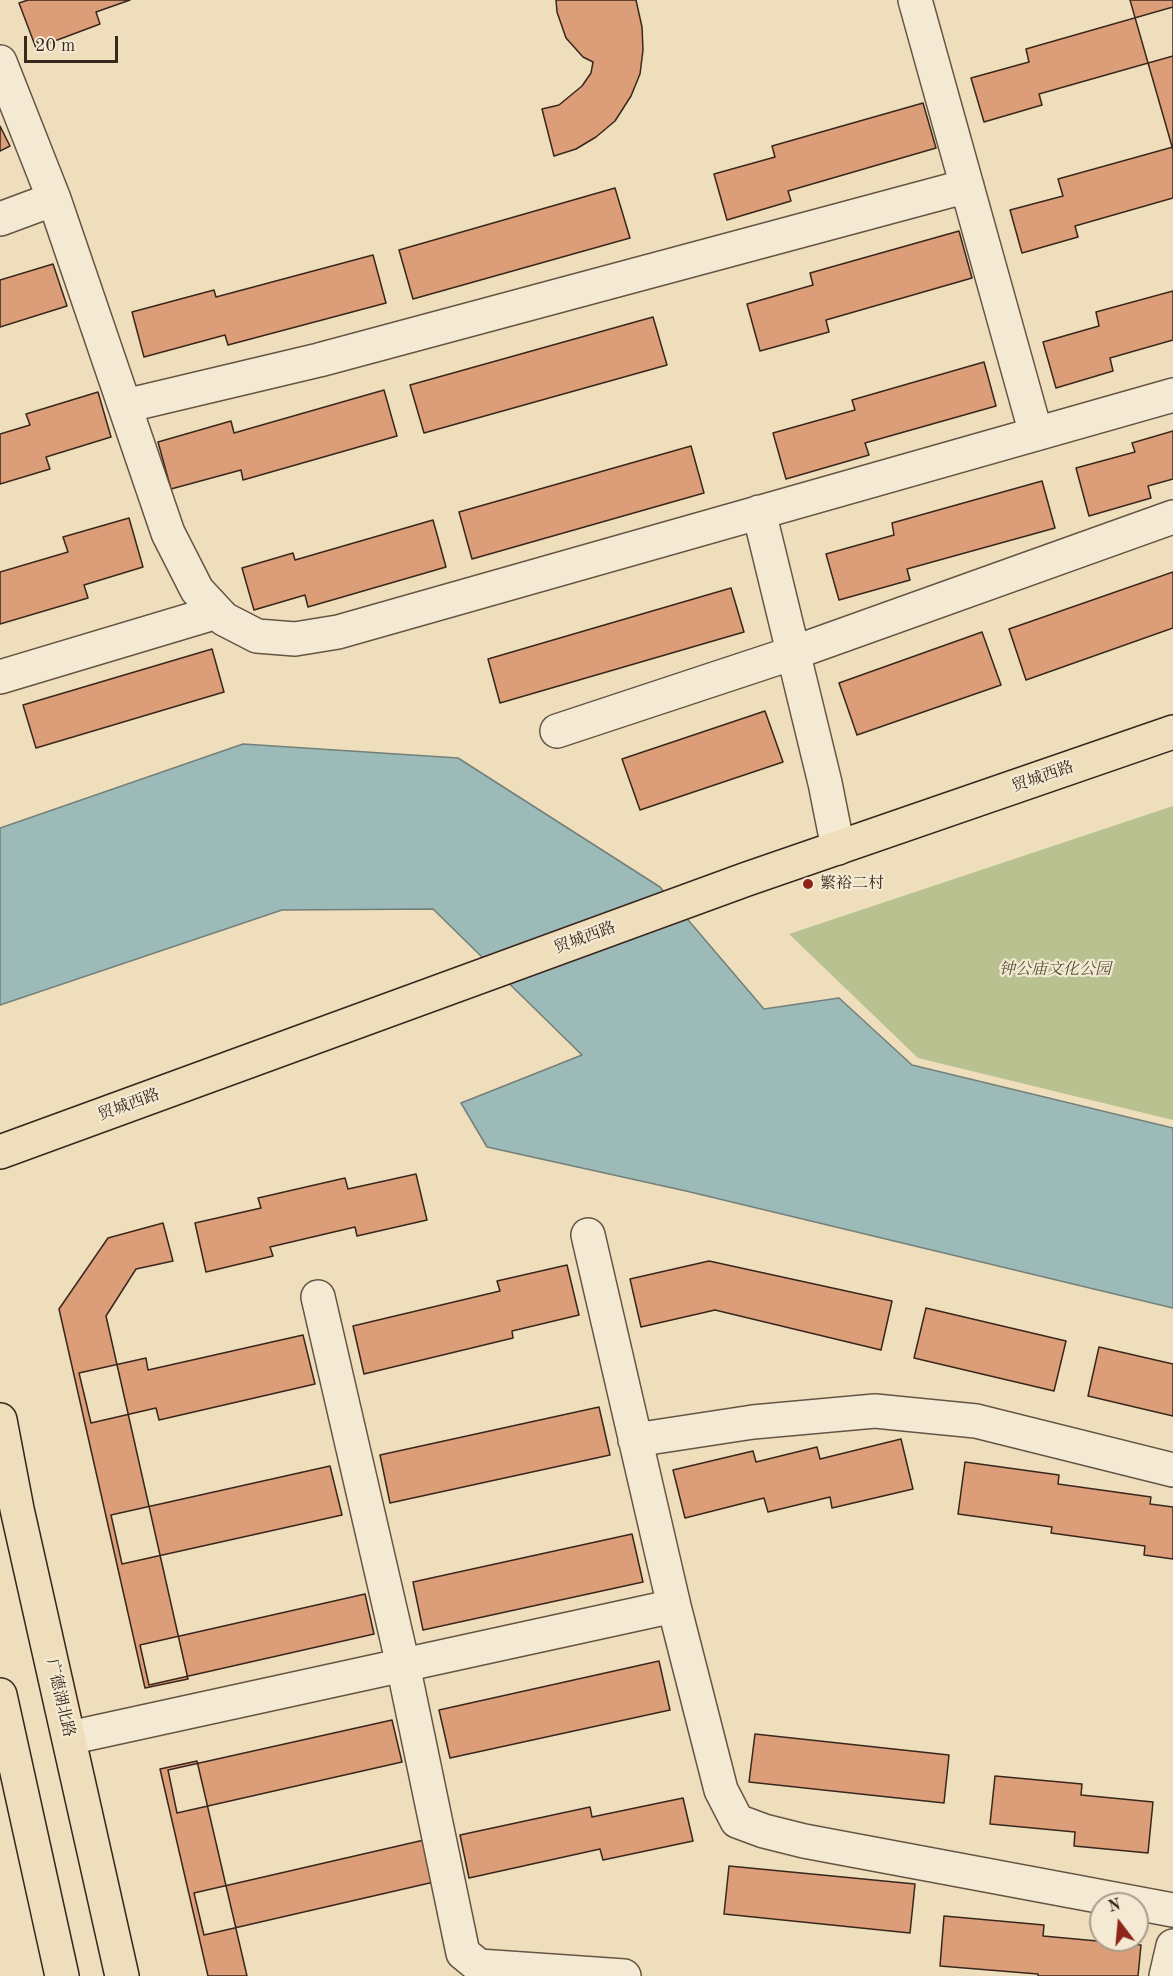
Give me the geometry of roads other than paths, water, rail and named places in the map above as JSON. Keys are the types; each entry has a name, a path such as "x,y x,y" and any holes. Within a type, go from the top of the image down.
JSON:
{"main road":[{"name":"贸城西路","path":"0,1152 747,879 1173,732"},
{"name":"广德湖北路","path":"0,1420 122,1976"},
{"path":"0,1695 62,1976"}],"lane":[{"path":"915,0 1036,434"},
{"path":"0,62 54,199 168,533 197,590 224,619 257,636 295,639 338,632 1173,395"},
{"path":"125,406 319,360 967,186"},
{"path":"0,219 54,199"},
{"path":"759,512 825,783 838,848"},
{"path":"557,731 793,653 1173,517"},
{"path":"0,677 217,612"},
{"path":"588,1235 674,1606 721,1790 737,1821 764,1831 804,1841 1173,1910"},
{"path":"318,1297 403,1665 464,1953 478,1966 624,1976"},
{"path":"635,1440 753,1422 875,1411 976,1421 1173,1470"},
{"path":"69,1738 674,1606"},
{"path":"1166,1976 1173,1946"}],"water":[{"path":"243,744 458,758 660,887 764,1009 839,998 912,1065 1173,1128 1173,1308 686,1191 487,1147 461,1103 582,1055 433,909 282,910 0,1005 0,828"}],"place":[{"name":"繁裕二村","path":"808,884"}],"park label":[{"name":"钟公庙文化公园","path":"1055,970"}]}
